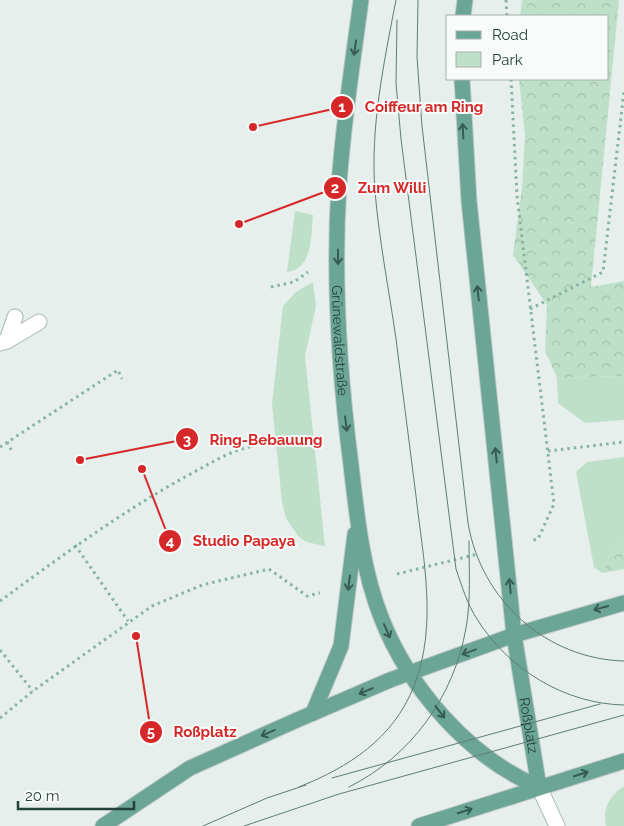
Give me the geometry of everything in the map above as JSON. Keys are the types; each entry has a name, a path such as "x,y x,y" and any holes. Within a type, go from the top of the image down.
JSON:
{"main road":[{"name":"Grünewaldstraße","path":"361,0 347,105 338,209 339,353 357,517 369,581 382,619 394,645 411,672"},
{"path":"463,15 465,0"},
{"path":"462,80 469,201 514,635"},
{"path":"312,713 341,646 357,517"},
{"path":"103,826 190,768 312,713 411,672 514,635 624,603"},
{"name":"Roßplatz","path":"514,635 538,788"},
{"path":"411,672 445,719 466,741 508,773 538,788"},
{"path":"419,826 624,761"}],"street":[{"path":"4,342 15,317"},
{"path":"4,342 39,322"},
{"path":"538,788 557,826"}],"path":[{"path":"506,0 507,15"},
{"path":"369,581 538,539 554,504 516,196 511,80"},
{"path":"530,309 603,272 624,91"},
{"path":"0,447 118,370 122,379"},
{"path":"7,442 12,451"},
{"path":"548,451 624,442"},
{"path":"0,601 75,545 157,493 233,450 254,446"},
{"path":"75,545 128,621"},
{"path":"0,718 33,691 128,621 152,606 202,585 270,569 307,596 348,586"},
{"path":"0,650 33,691"}],"green space":[{"path":"522,0 619,0 591,287 624,281 624,376 557,378 545,350 547,305 513,255 522,188 525,136 519,80 609,80 609,15 520,15"},
{"path":"295,211 313,215 311,241 302,265 296,270 287,272"},
{"path":"313,282 316,306 305,356 325,546 306,542 298,536 286,518 282,502 272,404 283,306 296,292"},
{"path":"624,376 624,420 585,423 558,403 557,378"},
{"path":"624,457 624,543 611,553 602,573 594,567 576,472 587,462"},
{"path":"624,543 624,569 602,573 611,553"},
{"path":"624,786 624,826 606,826 605,814 608,803"}],"tram line":[{"path":"299,787 352,760 382,736 405,705 414,686 421,663 425,639 427,616 425,568 399,359 375,191 374,143 376,119 396,0"},
{"path":"418,0 417,57 422,126 468,523 475,551 487,577 503,600 522,620 544,637 569,649 595,658 624,661"},
{"path":"397,20 396,83 401,139 456,569 473,613 490,637 522,668 560,691 602,703 624,705"},
{"path":"349,787 392,759 410,741 426,722 451,678 460,653 468,617 469,541"},
{"path":"332,778 600,704"},
{"path":"244,826 339,794 624,715"},
{"path":"203,826 267,798 306,785"}],"place":[{"name":"Coiffeur am Ring","path":"253,127"},
{"name":"Zum Willi","path":"239,224"},
{"name":"Ring-Bebauung","path":"80,460"},
{"name":"Studio Papaya","path":"142,469"},
{"name":"Roßplatz","path":"136,636"}]}
